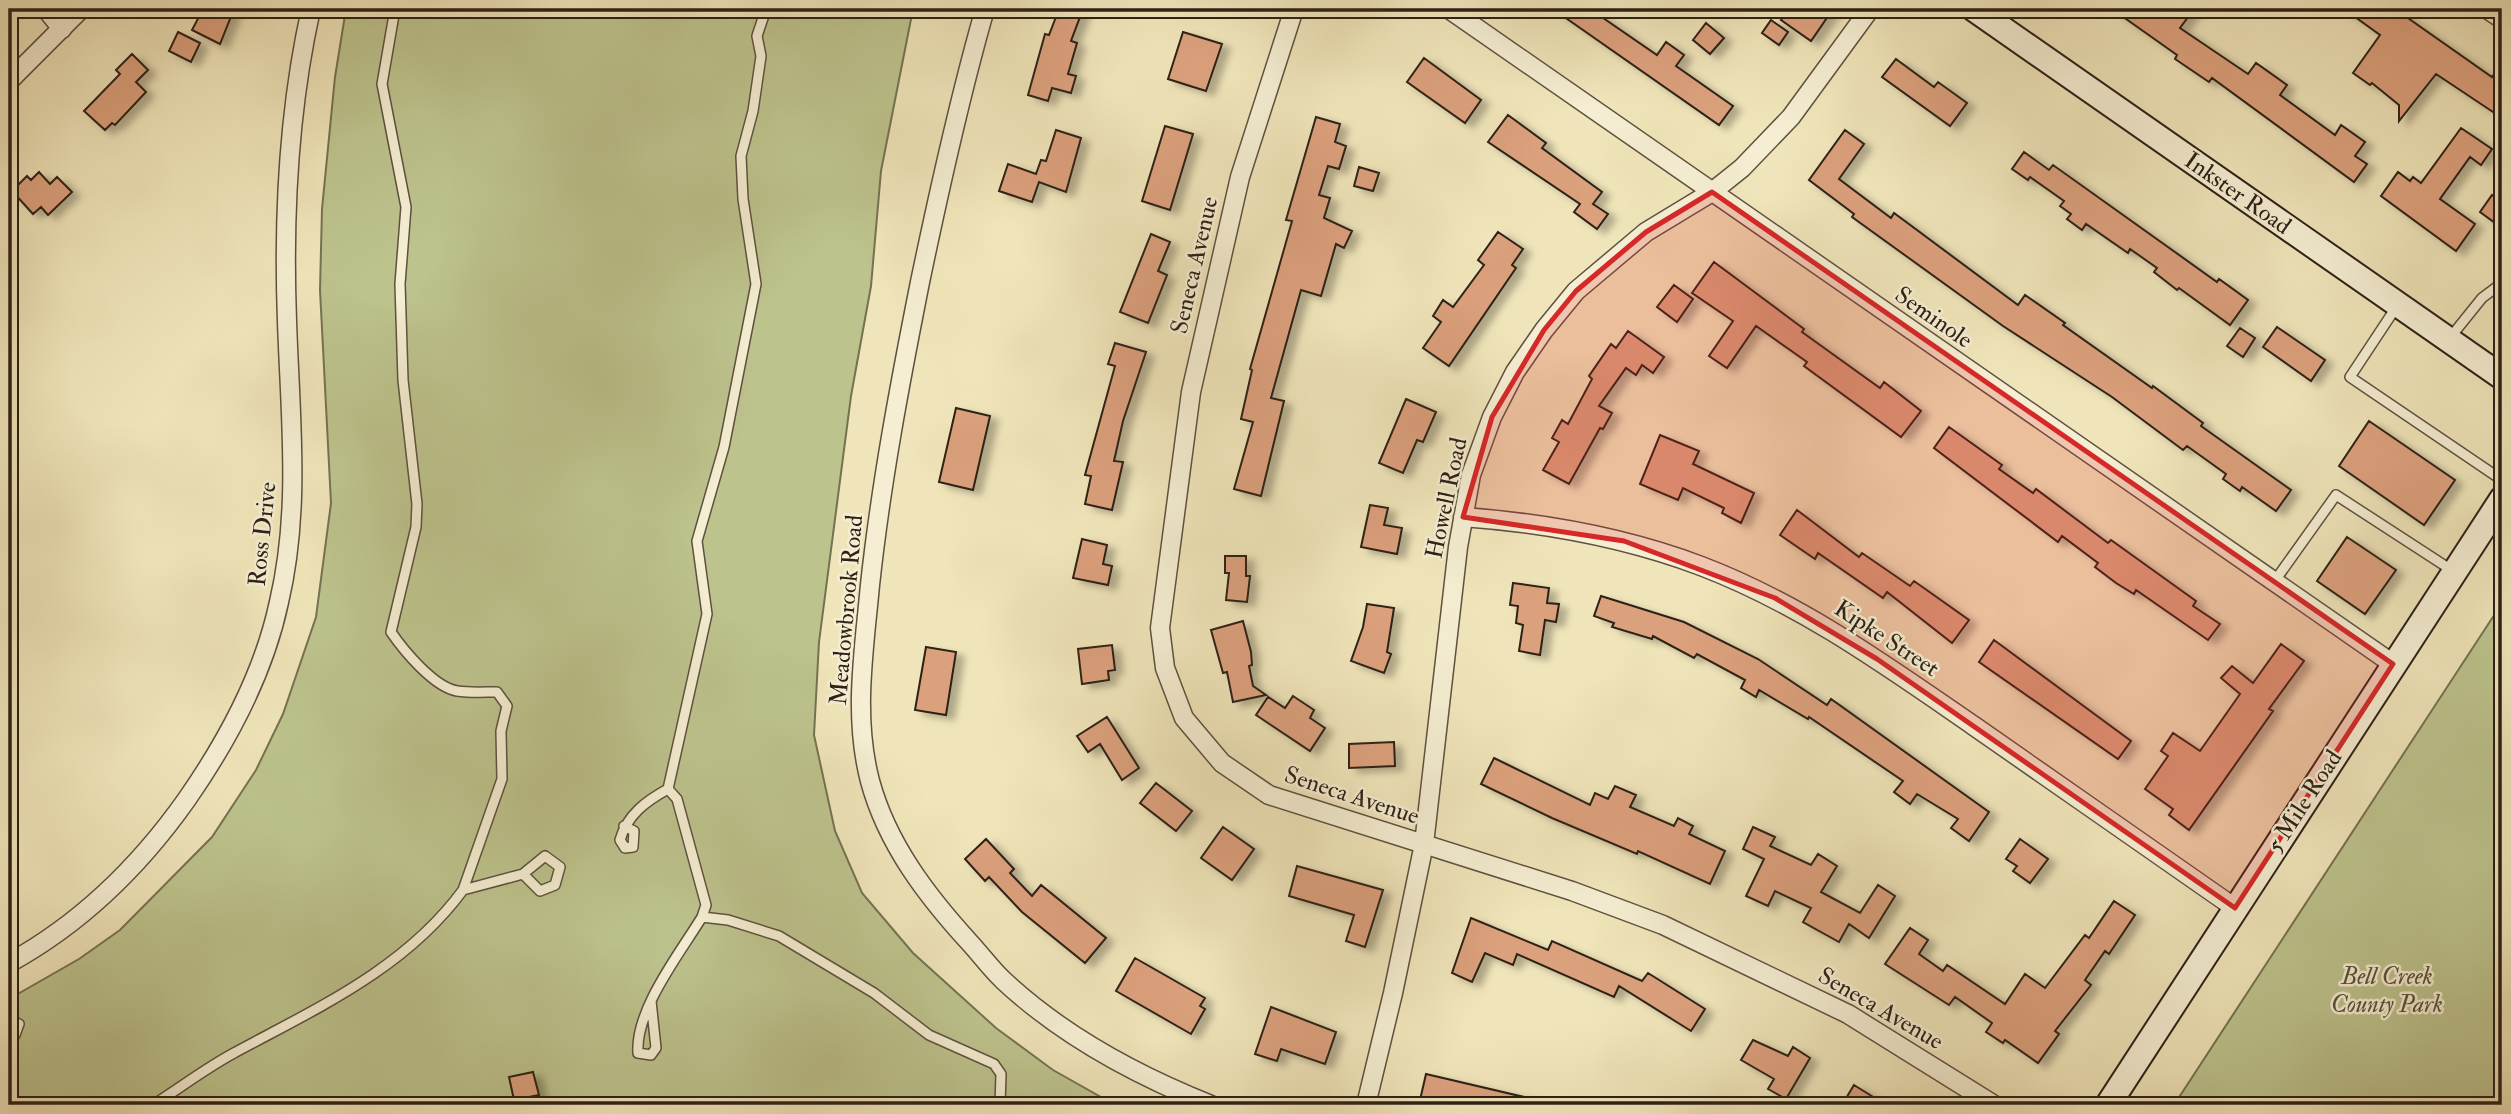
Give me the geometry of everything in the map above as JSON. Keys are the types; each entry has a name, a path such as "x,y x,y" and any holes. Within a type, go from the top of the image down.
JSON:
{"main road":[{"name":"Inkster Road","path":"1974,9 2448,340 2498,370"},
{"name":"5 Mile Road","path":"2108,1105 2502,499"}],"street":[{"path":"46,9 62,29"},
{"path":"9,81 81,9"},
{"name":"Ross Drive","path":"9,963 66,927 98,902 152,845 198,783 231,727 249,691 272,632 289,550 293,489 286,239 290,141 299,65 311,9"},
{"name":"Meadowbrook Road","path":"985,9 968,67 930,236 886,461 860,685 865,757 882,816 899,850 946,918 1003,980 1034,1006 1100,1050 1211,1105"},
{"name":"Seneca Avenue","path":"1294,9 1244,163 1209,301 1191,392 1161,606 1161,648 1170,687 1184,718 1207,748 1239,776 1269,795 1572,891 1730,955 1848,1014 1994,1105"},
{"name":"Seminole","path":"1450,9 2393,664"},
{"name":"Howell Road","path":"1366,1105 1424,844 1463,517 1471,475 1492,417 1515,372 1544,330 1577,291 1614,256 1646,232 1712,192 1742,168 1791,117 1870,9"},
{"path":"2487,9 2502,19"},
{"name":"Kipke Street","path":"1463,517 1544,525 1623,541 1701,566 1775,598 1877,659 2235,908"}],"lane":[{"path":"153,1105 231,1054 303,1017 406,952 444,916 463,890 502,779 501,731 507,706 497,692 455,691 404,652 391,632 416,527 417,504 403,380 400,284 406,207 382,84 395,9"},
{"path":"624,826 646,801 668,789 706,614 697,541 724,447 756,284 743,199 741,156 753,111 761,56 757,36 766,9"},
{"path":"2448,340 2482,298 2502,283"},
{"path":"2398,305 2350,377 2502,480"},
{"path":"2274,582 2336,495 2454,572"},
{"path":"651,1001 656,1048 651,1055 638,1053 637,1041 651,1001 702,917 706,905 677,799 668,789"},
{"path":"463,890 523,874"},
{"path":"702,917 728,920 779,936 874,993 929,1035 994,1064 1001,1074 1000,1105"},
{"path":"9,1019 19,1024 15,1035 9,1037"}],"highlighted area":[{"path":"1712,192 2393,664 2235,908 1877,659 1775,598 1624,541 1463,517 1492,417 1544,330 1576,291 1646,232"}],"green space":[{"path":"346,9 913,9 881,171 871,286 851,396 819,642 814,735 835,831 862,893 913,953 996,1028 1053,1070 1115,1105 9,1105 9,999 79,959 120,930 212,837 256,770 283,714 316,617 331,503 320,290 322,209 335,77"},
{"name":"Bell Creek County Park","path":"2502,603 2502,1105 2174,1105"}],"building":[{"path":"203,9 234,9 220,44 192,30"},
{"path":"1059,9 1083,9 1071,41 1077,43 1068,74 1076,76 1071,93 1052,88 1048,101 1028,95 1045,34 1049,35"},
{"path":"1553,9 1590,9 1657,55 1666,42 1684,55 1676,66 1733,106 1719,125"},
{"path":"1789,9 1833,9 1811,41 1781,20"},
{"path":"2112,9 2194,9 2180,28 2248,74 2256,63 2287,85 2280,95 2335,135 2341,125 2365,142 2355,156 2367,164 2354,182 2212,78 2209,82 2175,59 2177,55"},
{"path":"2344,9 2395,9 2492,77 2502,63 2502,118 2436,74 2399,121 2399,105 2372,83 2370,85 2353,73 2380,35"},
{"path":"1771,20 1788,32 1779,45 1762,33"},
{"path":"1706,23 1724,38 1710,54 1693,40"},
{"path":"178,32 200,43 191,62 169,51"},
{"path":"1183,32 1222,44 1206,91 1168,79"},
{"path":"132,54 148,70 136,82 146,92 115,125 112,123 105,130 84,111 120,74 116,70"},
{"path":"1424,58 1481,100 1465,123 1407,82"},
{"path":"1896,59 1934,87 1938,82 1967,103 1950,126 1882,77"},
{"path":"1508,115 1546,143 1542,148 1602,192 1593,204 1608,214 1597,229 1574,212 1580,204 1488,142"},
{"path":"1316,117 1340,124 1335,142 1346,146 1339,169 1328,166 1319,195 1330,198 1324,218 1352,231 1344,248 1336,244 1321,296 1301,290 1271,398 1284,401 1261,496 1234,489 1253,422 1241,419 1252,370 1250,369 1292,221 1286,220"},
{"path":"1165,126 1193,134 1170,210 1142,201"},
{"path":"2461,128 2492,149 2481,165 2470,157 2440,199 2475,224 2456,251 2381,196 2398,172 2410,181 2413,177 2421,183"},
{"path":"1056,130 1081,138 1066,192 1039,182 1032,202 999,191 1008,164 1036,174 1041,160 1046,161"},
{"path":"1845,130 1864,144 1839,179 1891,218 1894,213 2018,305 2025,295 2065,323 2063,325 2203,423 2201,426 2291,490 2276,511 2242,487 2240,491 2223,479 2226,474 2187,446 2183,450 2112,397 2003,326 1852,217 1854,214 1809,180"},
{"path":"2024,152 2049,170 2053,165 2217,282 2219,279 2248,300 2230,325 2179,288 2177,290 2154,272 2157,268 2130,249 2128,253 2086,224 2082,230 2067,219 2071,214 2060,206 2064,201 2030,177 2028,180 2012,169"},
{"path":"1359,167 1379,173 1373,191 1354,186"},
{"path":"39,172 50,184 57,177 72,192 48,215 41,207 33,214 12,191 27,176 31,180"},
{"path":"2492,195 2502,202 2502,228 2480,212"},
{"path":"1498,232 1523,249 1512,265 1516,268 1449,366 1423,348 1441,322 1433,316 1443,300 1453,307 1484,265 1478,260"},
{"path":"1151,234 1170,242 1158,271 1167,275 1148,323 1120,312"},
{"path":"1714,262 1804,329 1802,332 1880,388 1884,382 1921,411 1901,437 1804,366 1807,362 1756,326 1727,368 1709,356 1733,321 1692,293"},
{"path":"1674,285 1693,299 1677,322 1657,307"},
{"path":"2277,327 2325,360 2311,381 2263,347"},
{"path":"2240,328 2255,338 2243,357 2227,346"},
{"path":"1628,331 1664,357 1653,373 1642,365 1636,375 1626,368 1599,406 1612,413 1603,429 1600,428 1569,484 1543,470 1559,442 1552,438 1562,420 1568,424 1592,379 1589,376 1611,344 1616,348"},
{"path":"1115,343 1146,352 1123,421 1114,461 1123,462 1112,510 1085,504 1091,476 1085,475 1115,366 1108,364"},
{"path":"1406,399 1436,412 1423,442 1417,440 1403,473 1379,463"},
{"path":"956,408 990,416 973,490 939,482"},
{"path":"2369,421 2455,480 2424,525 2339,466"},
{"path":"1949,427 2002,465 1999,469 2033,493 2036,489 2108,543 2111,540 2196,601 2193,606 2220,624 2208,640 2136,590 2134,594 2116,583 2095,567 2098,563 2062,536 2058,542 1934,448"},
{"path":"1660,435 1699,451 1693,464 1754,493 1741,523 1722,513 1724,508 1683,488 1678,500 1640,484"},
{"path":"1370,505 1388,508 1384,525 1402,528 1397,554 1361,547"},
{"path":"1797,510 1859,557 1862,553 1910,586 1914,581 1969,620 1952,643 1887,592 1883,598 1818,553 1815,559 1780,535"},
{"path":"2347,537 2396,570 2365,614 2317,581"},
{"path":"1082,539 1107,545 1103,564 1112,566 1108,585 1073,578"},
{"path":"1225,556 1246,556 1246,576 1250,576 1247,602 1226,600 1229,573 1225,573"},
{"path":"1513,583 1549,588 1547,603 1559,604 1556,622 1545,620 1540,655 1519,651 1523,625 1516,623 1518,606 1510,605"},
{"path":"1601,596 1684,622 1758,659 1827,705 1831,699 1989,812 1969,841 1951,828 1958,819 1917,794 1910,804 1894,792 1903,781 1809,717 1808,719 1759,690 1756,697 1741,688 1745,680 1697,654 1694,658 1653,636 1652,639 1612,627 1614,623 1594,616"},
{"path":"1367,604 1394,608 1387,652 1391,654 1384,673 1351,661 1363,627"},
{"path":"1243,621 1251,652 1252,665 1249,666 1253,686 1266,695 1233,702 1227,672 1223,673 1211,630"},
{"path":"1994,640 2131,741 2118,759 1979,662"},
{"path":"2281,644 2304,661 2269,709 2273,711 2189,830 2169,815 2173,809 2145,789 2168,756 2161,751 2173,733 2200,751 2240,694 2221,678 2232,666 2253,683"},
{"path":"1112,645 1115,670 1108,671 1109,680 1082,684 1078,649"},
{"path":"926,647 956,652 946,715 915,710"},
{"path":"1293,696 1314,710 1310,718 1325,728 1310,751 1256,715 1268,697 1285,708"},
{"path":"1107,717 1139,768 1122,780 1100,744 1088,752 1077,736"},
{"path":"1394,742 1395,766 1349,768 1349,744"},
{"path":"1494,758 1590,805 1595,793 1608,799 1615,786 1636,795 1630,807 1674,826 1678,818 1693,826 1689,834 1725,851 1710,884 1638,851 1637,854 1552,818 1481,784"},
{"path":"1156,783 1192,811 1176,831 1140,803"},
{"path":"1223,827 1254,849 1232,880 1201,858"},
{"path":"1753,827 1775,837 1770,846 1811,865 1818,854 1837,866 1821,892 1860,913 1878,885 1895,896 1869,938 1849,924 1839,942 1803,922 1811,908 1775,891 1768,906 1746,896 1764,859 1743,849"},
{"path":"986,839 1014,869 1010,873 1032,896 1041,885 1106,938 1085,963 1022,912 989,877 985,881 965,859"},
{"path":"2020,839 2048,859 2030,883 2013,871 2017,866 2006,859"},
{"path":"1297,866 1383,890 1365,947 1346,941 1354,915 1289,896"},
{"path":"2114,901 2135,915 2109,954 2105,951 2085,980 2091,985 2055,1031 2059,1034 2038,1063 2005,1040 2003,1043 1986,1032 1992,1023 1955,997 1949,1005 1885,964 1910,928 1928,940 1919,954 1943,971 1947,965 2005,1004 2025,974 2045,988 2085,935 2089,938"},
{"path":"1471,918 1548,950 1552,941 1642,981 1648,973 1705,1009 1691,1031 1619,986 1614,997 1517,954 1513,965 1485,953 1472,982 1452,973"},
{"path":"1135,958 1205,998 1200,1006 1205,1009 1191,1034 1116,991"},
{"path":"1271,1007 1336,1032 1325,1064 1281,1049 1277,1061 1255,1054"},
{"path":"1753,1040 1788,1056 1793,1047 1810,1058 1786,1099 1768,1089 1774,1079 1741,1060"},
{"path":"533,1072 539,1095 514,1100 509,1077"},
{"path":"1426,1074 1537,1100 1537,1105 1441,1105 1420,1100"},
{"path":"1854,1085 1886,1105 1842,1105"}]}
